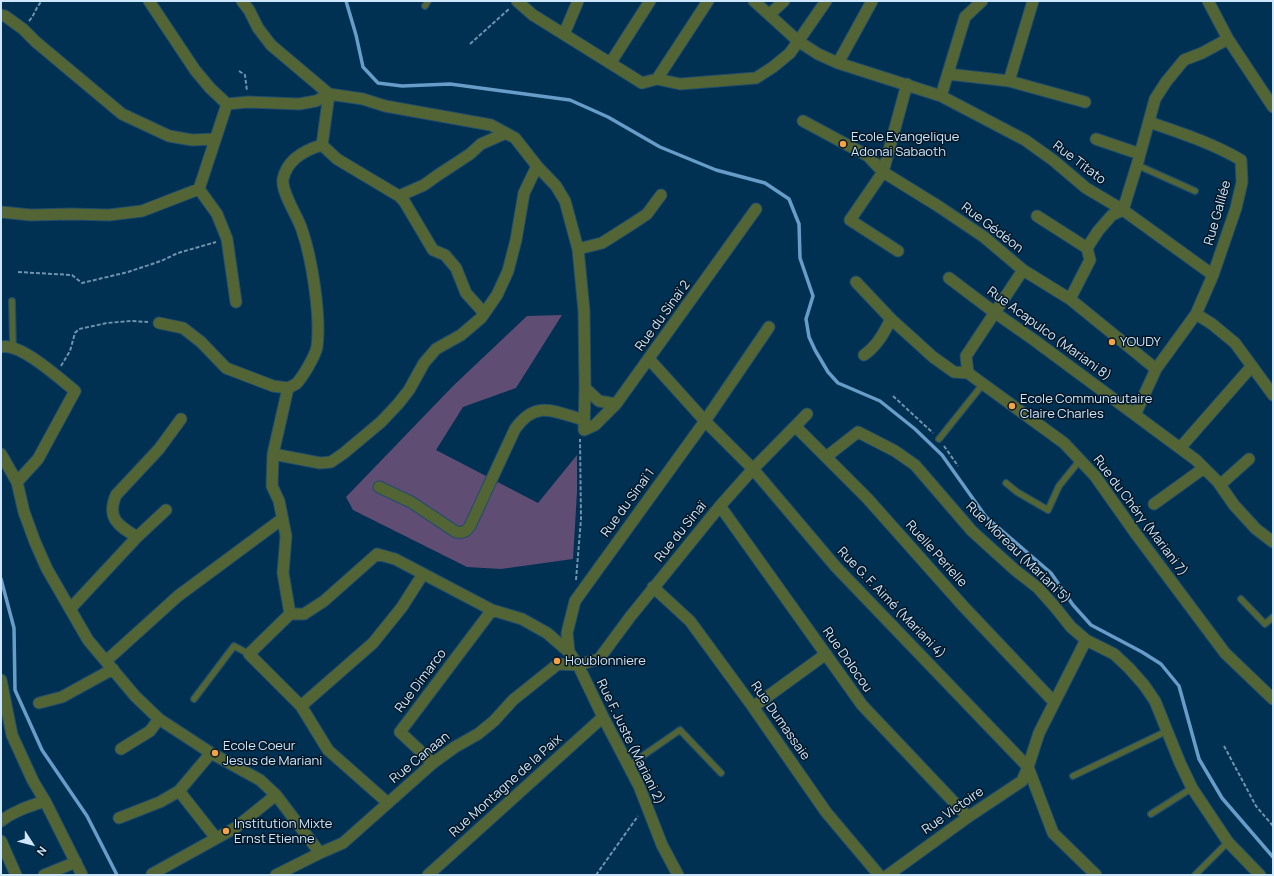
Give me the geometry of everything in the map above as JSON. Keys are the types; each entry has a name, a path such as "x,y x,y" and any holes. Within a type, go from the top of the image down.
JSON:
{"street":[{"path":"149,1 195,70 210,88 227,104 248,102 299,104 316,101 329,94"},
{"path":"242,1 249,10 258,28 271,45 329,94 364,99 385,106 491,125 514,138 556,186 565,201 578,249 584,310 584,425 549,410 538,410 528,414 515,429 470,526 466,531 461,533 456,532 411,502 379,487"},
{"path":"564,34 578,1"},
{"path":"610,62 650,1"},
{"path":"657,79 708,1"},
{"name":"Rue Titato","path":"754,1 798,41 818,54 838,63 941,96 1025,140 1053,160 1086,188 1123,210 1213,275"},
{"path":"770,14 784,1"},
{"path":"514,4 642,83 657,79 680,84 756,78 773,67 790,53 826,1"},
{"path":"838,63 872,1"},
{"path":"941,96 966,17 982,1"},
{"path":"1009,81 1033,1"},
{"path":"1208,1 1228,39 1273,106"},
{"path":"1,15 23,29 36,42 122,114 169,136 192,140 215,139"},
{"path":"1087,248 1098,231 1112,215 1123,210 1156,99 1166,82 1184,60 1202,53 1228,39"},
{"path":"948,74 1009,81 1085,102"},
{"path":"898,252 850,220 883,172 907,84"},
{"path":"322,145 329,94"},
{"path":"199,189 227,104"},
{"name":"Rue Gédéon","path":"803,121 868,156 883,172 984,237 1023,270 1070,299 1156,369"},
{"name":"Rue Galilée","path":"1149,122 1222,149 1241,160 1242,182 1236,208 1213,275"},
{"path":"399,196 424,185 470,154 481,144 506,134"},
{"path":"1096,139 1140,154"},
{"path":"322,145 337,159 399,196 404,201 433,250 445,255 456,268 466,293 484,313"},
{"path":"159,323 183,328 201,342 226,368 273,386 288,388 296,383 306,370 317,348 317,320 315,294 308,253 302,230 286,194 283,181 287,168 298,157 309,149 322,145"},
{"path":"273,454 320,463 331,462 381,422 398,404 409,390 424,363 436,349 461,335 481,318 497,295 508,271 516,240 524,193 537,166"},
{"path":"1,212 31,215 109,215 142,210 199,189"},
{"path":"199,189 217,214 227,239 236,302"},
{"path":"578,249 602,243 626,228 647,214 661,195"},
{"name":"Rue du Sinaï 2","path":"584,425 595,425 616,404 756,209"},
{"path":"1037,216 1087,248 1090,260 1070,299"},
{"path":"968,373 966,356 1023,270"},
{"path":"1135,415 1156,369 1196,314 1213,275"},
{"name":"Rue Acapulco (Mariani 8)","path":"949,278 1196,460 1220,485 1234,505 1256,529 1273,542"},
{"name":"Rue du Chéry (Mariani 7)","path":"856,282 891,320 933,357 954,372 968,373 1064,443 1095,476 1136,534 1225,653 1273,699"},
{"path":"1196,314 1212,324 1236,343 1273,395"},
{"path":"864,355 873,349 891,320"},
{"name":"Rue du Sinaï 1","path":"575,602 705,421 769,327"},
{"path":"1,347 5,346 22,351 75,391 38,459 17,482"},
{"name":"Rue G. F. Aimé (Mariani 4)","path":"649,359 705,421 753,469 836,567 1028,767 1053,833 1096,875"},
{"path":"1180,448 1252,366"},
{"path":"288,388 273,454 272,486 279,501 286,536 283,573 285,592 290,614 249,654 301,706 328,750 388,803"},
{"path":"585,388 599,401 616,404"},
{"name":"Rue du Sinaï","path":"578,664 599,659 653,587 720,506 753,469 796,427 807,414"},
{"path":"137,538 119,525 113,516 112,504 116,495 159,449 181,419"},
{"name":"Ruelle Perielle","path":"796,427 868,498 964,607 1054,702"},
{"name":"Rue Moreau (Mariani 5)","path":"826,457 858,432 895,451 915,465 972,531 1015,570 1038,588 1071,627 1086,640 1114,654 1129,668 1155,701 1180,763 1192,788 1228,842 1260,875"},
{"path":"1,454 17,482 24,512 35,542 47,568 88,640 135,696 159,719 211,753 260,780 276,795 320,853"},
{"path":"1220,485 1249,459"},
{"path":"1154,504 1204,468"},
{"name":"Rue Dolocou","path":"720,506 862,705 968,817"},
{"path":"70,609 137,538 166,510"},
{"path":"39,703 62,697 110,665 178,596 282,519"},
{"name":"Rue F. Juste (Mariani 2)","path":"290,614 304,614 324,601 377,554 395,559 492,610 522,619 547,633 569,652 578,664 603,717 639,786 662,845 678,875"},
{"path":"301,706 373,643 402,607 423,574"},
{"name":"Rue Dumassaie","path":"653,587 690,621 753,707 826,812 879,875"},
{"path":"569,652 567,633 575,602"},
{"name":"Rue Dimarco","path":"433,763 400,732 492,610"},
{"name":"Rue Victoire","path":"888,875 968,817 1022,781 1039,733 1086,640"},
{"path":"753,707 826,654"},
{"name":"Rue Canaan","path":"276,875 343,843 433,763 455,747 478,734 514,700 558,664 578,664"},
{"path":"1,680 6,729 12,735 33,781 45,801 82,875"},
{"name":"Rue Montagne de la Paix","path":"428,875 603,717"},
{"path":"121,749 150,731 159,719"},
{"path":"119,818 160,802 179,791 211,753"},
{"path":"179,791 216,838"},
{"path":"152,874 235,828 276,795"},
{"path":"1,821 29,806 45,801"},
{"path":"1,841 16,875"},
{"path":"44,875 76,862"}],"lane":[{"path":"1137,165 1195,191"},
{"path":"12,302 13,348"},
{"path":"939,439 983,384"},
{"path":"1006,483 1017,492 1048,510 1059,486 1080,460"},
{"path":"1242,599 1266,624 1273,617"},
{"path":"194,699 234,646 249,654"},
{"path":"628,766 680,730 721,773"},
{"path":"1072,776 1167,731"},
{"path":"1151,814 1192,788"},
{"path":"1195,875 1228,842"}],"path":[{"path":"23,29 34,15 36,7 42,1"},
{"path":"470,44 514,4"},
{"path":"240,71 245,75 248,102"},
{"path":"18,272 72,275 82,283 128,272 161,261 178,253 227,239"},
{"path":"56,376 70,351 75,333 79,329 131,320 159,323"},
{"path":"893,396 939,439 958,466"},
{"path":"575,602 581,519 580,435 584,425"},
{"path":"1224,746 1256,806 1273,826"},
{"path":"596,875 646,805"}],"shaded area":[{"path":"562,315 516,388 463,407 436,450 538,503 577,455 577,492 573,559 501,569 467,567 353,510 346,497 453,386 527,316"}],"waterway":[{"path":"346,1 356,35 363,67 378,83 402,86 450,84 570,100 608,117 660,147 716,170 765,183 789,199 799,224 800,258 813,296 806,319 809,337 828,372 838,383 880,401 915,429 942,455 986,517 1051,573 1073,605 1091,625 1142,652 1161,664 1179,686 1199,759 1222,798 1273,857"},
{"path":"1,579 14,628 15,690 42,750 87,816 117,875"}],"place":[{"name":"Ecole Evangelique Adonai Sabaoth","path":"843,144"},
{"name":"YOUDY","path":"1112,342"},
{"name":"Ecole Communautaire Claire Charles","path":"1012,406"},
{"name":"Houblonniere","path":"557,661"},
{"name":"Ecole Coeur Jesus de Mariani","path":"215,753"},
{"name":"Institution Mixte Ernst Etienne","path":"226,831"}]}
